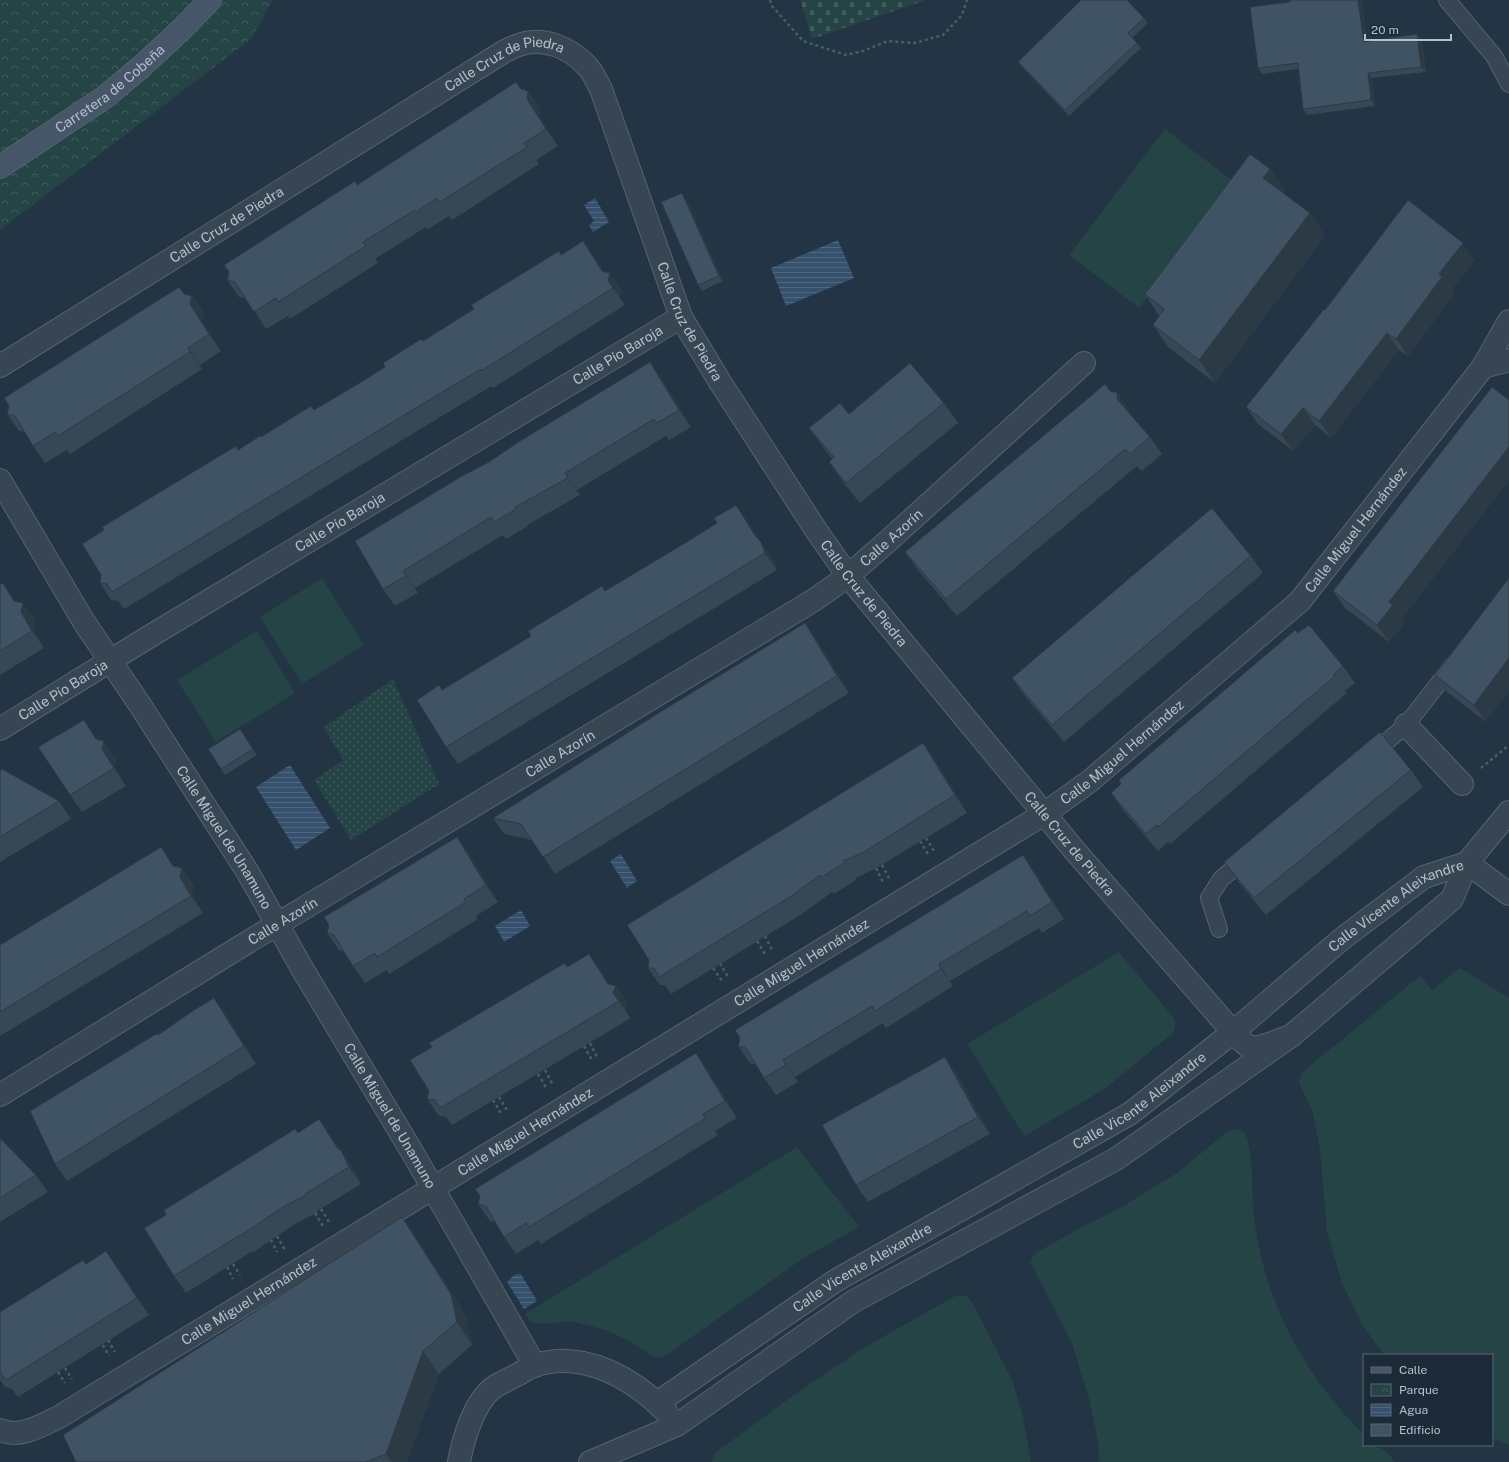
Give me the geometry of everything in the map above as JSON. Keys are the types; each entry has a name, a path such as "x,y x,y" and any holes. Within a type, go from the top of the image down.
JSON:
{"street":[{"name":"Carretera de Cobeña","path":"0,167 105,97 142,66 183,28 210,0"},
{"name":"Calle Cruz de Piedra","path":"0,366 505,51 519,44 533,42 559,46 574,54 587,66 601,89 681,317 720,382 816,530 848,576 1085,863 1233,1032 1244,1043 1251,1047 1260,1046 1292,1036"},
{"name":"Calle Pío Baroja","path":"0,730 147,638 681,317"},
{"name":"Calle Miguel Hernández","path":"9,1432 39,1427 60,1417 1044,814 1090,781 1300,601 1483,367 1509,321"},
{"path":"1483,367 1509,360"},
{"name":"Calle Azorín","path":"0,1095 277,925 807,604 848,576 1084,363"},
{"name":"Calle Miguel de Unamuno","path":"0,480 84,622 247,871 277,925 433,1188 535,1366"},
{"path":"1406,725 1462,784"},
{"path":"1509,812 1467,863 1509,894"},
{"name":"Calle Vicente Aleixandre","path":"657,1403 835,1281 1131,1113 1233,1032 1343,938 1424,877 1467,863"},
{"name":"Calle Vicente Aleixandre","path":"590,1462 677,1425 854,1302 1116,1159 1292,1036 1452,898 1467,863"},
{"path":"459,1462 470,1423 478,1406 492,1388 535,1366 553,1361 578,1362 598,1367 619,1375 657,1403 677,1425"}],"lane":[{"path":"1447,0 1494,56 1509,84"},
{"path":"1359,765 1406,725 1465,651"},
{"path":"1219,929 1209,898 1221,879 1257,849"}],"path":[{"path":"770,0 772,6 803,41 846,55 863,51 888,42 915,42 943,35 962,15 967,0"},
{"path":"1462,784 1507,747"},
{"path":"926,838 934,852"},
{"path":"920,841 929,855"},
{"path":"882,864 890,880"},
{"path":"876,868 884,883"},
{"path":"765,936 773,951"},
{"path":"757,941 766,956"},
{"path":"720,963 729,978"},
{"path":"713,968 722,982"},
{"path":"590,1043 598,1058"},
{"path":"584,1046 593,1062"},
{"path":"545,1070 553,1086"},
{"path":"538,1074 548,1089"},
{"path":"499,1097 509,1113"},
{"path":"493,1100 503,1117"},
{"path":"321,1209 330,1224"},
{"path":"315,1213 324,1227"},
{"path":"277,1236 286,1251"},
{"path":"271,1240 279,1256"},
{"path":"233,1264 242,1278"},
{"path":"227,1268 235,1282"},
{"path":"108,1340 117,1356"},
{"path":"102,1345 111,1360"},
{"path":"65,1368 74,1382"},
{"path":"58,1372 67,1387"}],"green space":[{"path":"0,0 273,0 251,39 0,230"},
{"path":"800,0 926,0 812,39"},
{"path":"1165,129 1234,182 1139,308 1069,255"},
{"path":"322,578 364,645 302,684 260,617"},
{"path":"257,631 295,693 216,742 177,680"},
{"path":"393,679 439,784 351,840 314,780 343,760 324,727"},
{"path":"1119,952 1173,1017 1175,1021 1175,1029 1173,1033 1107,1087 1024,1136 967,1044"},
{"path":"1460,968 1509,998 1509,1445 1493,1438 1493,1354 1383,1354 1363,1326 1342,1283 1327,1232 1320,1150 1312,1110 1299,1083 1301,1073 1420,976 1432,990"},
{"path":"1229,1130 1239,1130 1245,1133 1252,1166 1255,1223 1260,1253 1268,1282 1279,1311 1306,1364 1324,1389 1363,1434 1363,1446 1373,1446 1382,1449 1389,1454 1394,1462 1099,1462 1098,1441 1089,1399 1072,1343 1030,1262 1034,1254 1082,1227 1115,1211 1177,1173"},
{"path":"797,1147 859,1227 805,1257 665,1356 659,1358 650,1355 633,1343 606,1330 570,1321 544,1324 531,1322 525,1314"},
{"path":"957,1295 967,1296 972,1302 1013,1382 1023,1417 1031,1462 712,1462 715,1453 798,1392 865,1347"}],"water":[{"path":"595,198 609,222 593,232 589,225 594,221 584,205"},
{"path":"838,240 854,278 786,306 771,268"},
{"path":"290,765 330,828 296,850 256,787"},
{"path":"621,854 637,881 627,888 610,861"},
{"path":"521,910 530,926 504,942 495,926"},
{"path":"521,1274 537,1301 524,1309 507,1282 514,1275"}],"building":[{"path":"1081,0 1127,0 1144,18 1128,33 1137,43 1065,110 1018,62"},
{"path":"1290,0 1358,0 1364,42 1417,34 1421,67 1368,73 1371,100 1303,109 1298,63 1258,68 1250,7 1290,2"},
{"path":"516,82 521,89 528,91 527,99 546,129 524,143 527,147 440,202 437,198 416,212 415,210 363,242 366,246 278,302 276,298 254,312 235,282 227,280 229,272 224,265 355,181 357,185"},
{"path":"1250,154 1270,169 1263,178 1310,213 1199,360 1153,325 1164,309 1145,294"},
{"path":"682,193 719,276 698,285 661,202"},
{"path":"1408,200 1463,243 1439,274 1442,277 1396,339 1387,333 1319,421 1303,408 1281,434 1246,407 1324,309 1325,310"},
{"path":"583,241 602,271 610,273 608,281 613,288 481,371 481,369 112,592 107,584 100,583 101,575 82,544 104,530 102,527 236,446 238,450 311,406 314,410 358,384 385,367 383,363 421,339 423,341 474,309 471,305 559,251 561,255"},
{"path":"179,287 184,294 192,296 190,304 209,334 188,348 190,352 58,436 55,432 33,446 15,416 7,414 9,406 4,398"},
{"path":"650,362 679,410 657,423 654,419 565,473 568,478 515,507 516,509 494,522 491,517 403,571 406,576 383,589 355,541 462,476 489,462 520,441"},
{"path":"910,363 944,403 846,483 829,462 834,457 809,428 840,403 849,414"},
{"path":"1105,384 1111,392 1117,392 1117,399 1150,437 1130,454 1125,449 946,599 905,552"},
{"path":"1492,387 1509,400 1509,447 1389,602 1393,605 1377,625 1333,591"},
{"path":"736,505 756,537 761,542 765,553 446,747 417,700 439,685 442,690 531,636 528,631 602,586 605,591 695,537 717,523 714,518"},
{"path":"1212,508 1251,556 1052,725 1012,678"},
{"path":"1509,578 1509,658 1474,705 1435,675"},
{"path":"3,583 14,601 23,603 21,612 32,631 0,651 0,584"},
{"path":"805,623 837,676 543,857 521,824 493,818 657,714"},
{"path":"1309,625 1343,666 1333,675 1335,676 1158,827 1156,825 1146,834 1111,793 1121,784 1119,780 1295,630 1298,633"},
{"path":"84,720 96,739 104,741 102,749 114,768 70,795 38,747"},
{"path":"240,729 253,749 221,769 208,749"},
{"path":"1380,732 1411,770 1254,898 1224,862"},
{"path":"923,743 955,795 864,852 843,861 844,863 822,877 820,875 790,897 659,977 654,968 648,968 649,960 627,925"},
{"path":"2,769 59,801 0,837 0,771"},
{"path":"457,837 486,885 464,899 466,902 377,957 375,953 353,966 334,935 327,933 329,925 324,917"},
{"path":"161,847 173,866 182,868 180,877 191,896 0,1012 0,945"},
{"path":"1023,855 1052,902 1030,916 1027,911 939,964 941,969 875,1011 872,1006 783,1060 786,1065 764,1078 746,1048 738,1046 740,1038 735,1030"},
{"path":"589,954 608,984 616,986 613,993 619,1001 440,1108 435,1100 427,1099 429,1091 410,1060 432,1047 429,1043 565,963 567,967"},
{"path":"214,998 244,1046 55,1164 30,1111 156,1034 158,1035"},
{"path":"696,1053 725,1101 703,1114 706,1118 529,1227 526,1223 504,1237 486,1206 478,1204 480,1196 475,1189"},
{"path":"945,1057 978,1117 856,1185 822,1125"},
{"path":"319,1119 338,1149 341,1150 349,1167 174,1276 144,1228 166,1215 164,1210 295,1129 298,1133"},
{"path":"0,1138 36,1175 0,1198"},
{"path":"402,1217 451,1294 457,1322 423,1351 386,1454 366,1462 76,1462 63,1435"},
{"path":"106,1251 137,1298 6,1380 0,1372 0,1312 83,1260 86,1264"}]}
